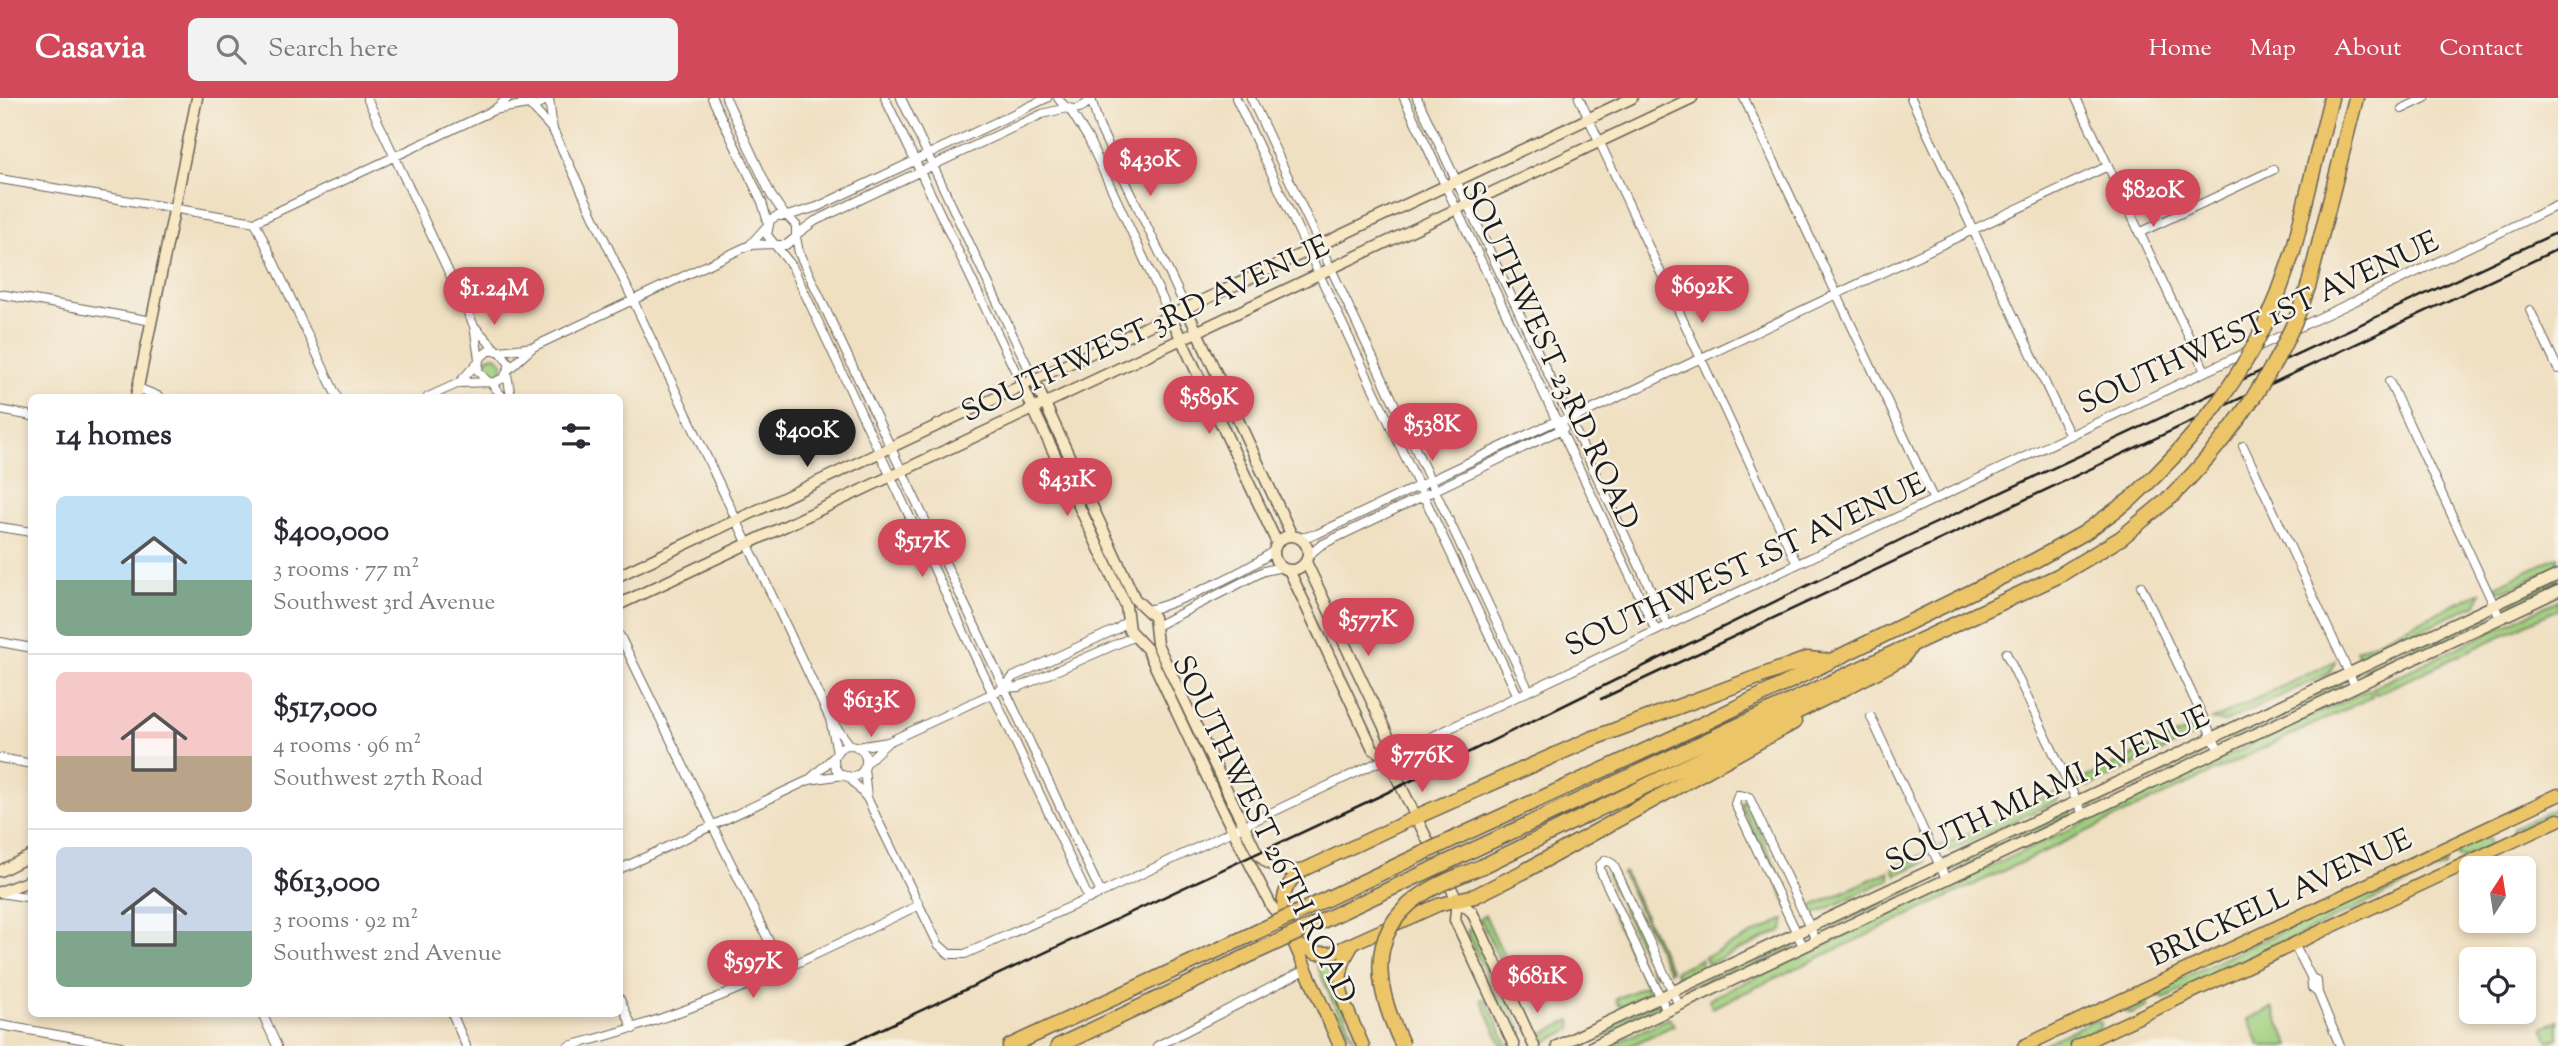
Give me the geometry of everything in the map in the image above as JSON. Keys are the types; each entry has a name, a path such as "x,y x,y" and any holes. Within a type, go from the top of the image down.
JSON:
{"highway":[{"path":"1010,1046 1833,661 2059,548 2131,499 2179,454 2220,403 2252,353 2276,300 2293,252 2331,98"},
{"path":"1058,1046 2081,563 2121,538 2172,496 2216,449 2256,395 2286,341 2309,284 2357,98"},
{"path":"1403,1046 1380,989 1380,967 1387,936 1404,911 1421,895 1841,690 1902,658 1912,643"},
{"path":"1416,817 1612,731 1807,659 1833,661"},
{"path":"1457,900 1475,896 1524,872 1830,701 1841,690"}],"main road":[{"path":"137,393 197,98"},
{"name":"SOUTHWEST 3RD AVENUE","path":"623,574 1632,98"},
{"name":"SOUTHWEST 3RD AVENUE","path":"623,603 1692,98"},
{"path":"1186,308 1296,537 1307,547 1307,559 1391,742 1387,758"},
{"path":"1170,315 1276,547 1275,560 1285,569 1373,749 1387,758 1457,900 1472,912 1534,1046"},
{"path":"1022,386 1128,618 1128,628 1137,637 1149,636 1155,628 1154,617 1135,599 1034,380"},
{"path":"1276,547 1296,537"},
{"path":"1285,569 1300,568 1307,559"},
{"name":"SOUTH MIAMI AVENUE","path":"1557,1046 2558,575"},
{"name":"SOUTH MIAMI AVENUE","path":"1593,1046 2558,591"},
{"path":"1128,618 1138,610 1146,610"},
{"name":"SOUTHWEST 26TH ROAD","path":"1155,628 1157,643 1272,907 1297,944 1340,1046"},
{"name":"SOUTHWEST 26TH ROAD","path":"1137,637 1238,829 1262,860 1277,868 1303,870"},
{"name":"BRICKELL AVENUE","path":"2024,1046 2558,795"},
{"path":"1286,924 1282,908 1284,894 1292,879 1303,870 1416,817"},
{"name":"BRICKELL AVENUE","path":"2077,1046 2558,820"},
{"path":"2494,825 2504,845"},
{"path":"2445,848 2456,868"},
{"path":"0,870 28,857"},
{"path":"0,893 27,882"},
{"path":"1297,944 1322,954 1352,946 1438,905 1457,900"},
{"path":"1457,900 1455,920 1514,1046"},
{"name":"SOUTHWEST 26TH ROAD","path":"1352,946 1342,963 1338,981 1363,1046"}],"street":[{"path":"367,98 474,326 480,375 500,394"},
{"path":"494,110 508,98"},
{"path":"0,179 255,222 494,110 527,103 541,105 549,98"},
{"path":"549,98 553,131"},
{"path":"712,98 759,198 768,238 792,266 1089,899"},
{"path":"726,98 771,195 796,225 799,253 1101,893"},
{"path":"885,98 1022,386"},
{"path":"901,98 1034,380"},
{"path":"750,245 773,217 817,207 1047,98"},
{"path":"1058,98 1084,130 1170,315"},
{"path":"459,383 488,351 533,347 750,245 786,245 815,221 1042,114 1082,108 1091,98"},
{"path":"1091,98 1096,118 1186,308"},
{"path":"1236,98 1518,696"},
{"path":"1251,98 1529,691"},
{"name":"SOUTHWEST 23RD ROAD","path":"1404,98 1451,183 1570,420 1668,626"},
{"name":"SOUTHWEST 23RD ROAD","path":"1417,98 1451,183"},
{"path":"1579,98 1797,564"},
{"path":"1744,98 1934,500"},
{"path":"1911,98 2070,436"},
{"path":"2076,98 2206,372"},
{"path":"2402,109 2425,98"},
{"path":"527,103 553,131 830,719 853,746 863,752 867,798"},
{"path":"1296,537 1313,536 1556,421 1570,420 2108,166"},
{"path":"2139,233 2273,170"},
{"name":"SOUTHWEST 1ST AVENUE","path":"919,905 937,944 948,954 965,954 1238,829 2558,205"},
{"name":"SOUTHWEST 23RD ROAD","path":"1462,206 1561,432 1656,631"},
{"path":"255,222 336,394"},
{"path":"0,295 152,321"},
{"path":"2530,310 2558,369"},
{"path":"474,326 498,351 507,356 511,394"},
{"path":"435,394 459,383 500,381 533,347"},
{"path":"2389,381 2500,618"},
{"path":"0,410 28,415"},
{"path":"1307,559 1321,545 1561,432 1570,420"},
{"path":"2243,446 2355,686"},
{"path":"0,527 28,531"},
{"path":"1146,610 1164,606 1257,562 1276,547"},
{"path":"1155,628 1264,571 1285,569"},
{"path":"2141,586 2219,751"},
{"path":"1004,688 1013,677 1117,629 1128,618"},
{"path":"809,780 836,754 853,746 888,742 1004,688 1019,687 1137,637"},
{"path":"0,642 28,647"},
{"path":"623,642 710,827 783,971"},
{"path":"2006,653 2083,814"},
{"path":"1871,718 1946,878"},
{"path":"569,1046 634,1029 720,999 919,905 867,798 835,764 830,719"},
{"path":"623,868 809,780 858,775 888,742"},
{"path":"0,758 28,763"},
{"path":"1803,946 1735,804 1738,795 1749,797 1816,940"},
{"path":"1667,1011 1600,870 1602,862 1610,860 1613,864 1679,1005"},
{"path":"0,893 28,897"},
{"path":"2294,944 2340,1046"},
{"path":"1159,1046 1173,1043 1307,969"},
{"path":"623,1005 634,1029"},
{"path":"264,1017 277,1046"},
{"path":"454,1017 467,1045"},
{"path":"0,1025 121,1046"}],"green space":[{"path":"489,356 497,356 503,366 497,376 489,376 483,370 483,362"},
{"path":"2558,556 2558,566 2508,589 2499,591 2494,587"},
{"path":"2558,578 2558,587 2510,609 2505,606"},
{"path":"2481,592 2477,604 2359,658 2356,651"},
{"path":"2558,600 2558,609 2375,695 2372,688"},
{"path":"2487,613 2489,618 2367,677 2364,669"},
{"path":"2335,661 2330,673 2225,722 2212,720"},
{"path":"2341,682 2343,688 2234,740 2228,738"},
{"path":"2369,689 2372,697 1712,1008 1709,999"},
{"path":"2198,725 2194,736 2090,786 2080,787 2075,783"},
{"path":"2200,749 2201,755 2092,807 2086,805 2087,801"},
{"path":"2062,789 2057,801 1950,851 1939,847"},
{"path":"1743,801 1746,802 1794,908 1788,907 1741,805"},
{"path":"2558,807 2558,813 2513,833 2513,828"},
{"path":"2070,810 2072,815 1955,871 1951,868 1951,865"},
{"path":"2484,837 2490,840 2489,846 2467,856 2457,856 2458,849"},
{"path":"1926,853 1925,862 1896,875 1893,869"},
{"path":"2440,857 2447,859 2445,866 2164,999 2158,996 2159,989"},
{"path":"1608,870 1613,871 1658,975 1653,974 1607,874"},
{"path":"1889,871 1890,879 1818,913 1812,914 1806,909"},
{"path":"1624,872 1671,970 1669,972 1622,873"},
{"path":"1933,874 1935,879 1815,935 1814,930"},
{"path":"1613,905 1648,981 1645,983 1609,907"},
{"path":"1485,915 1513,975 1508,977 1480,919"},
{"path":"1785,919 1783,930 1708,964 1705,957"},
{"path":"1469,929 1475,929 1523,1033 1520,1036 1515,1036 1467,933"},
{"path":"1796,939 1798,945 1687,998 1683,990"},
{"path":"1332,958 1335,961 1334,984 1357,1046 1315,961"},
{"path":"1701,959 1703,968 1679,979 1675,971"},
{"path":"1649,984 1646,994 1622,1006 1618,1004 1616,999"},
{"path":"2142,998 2148,1000 2147,1007 2132,1014 2126,1012 2127,1004"},
{"path":"1481,999 1486,999 1508,1046 1502,1046"},
{"path":"1657,1002 1662,1007 1659,1010 1584,1046 1563,1046"},
{"path":"2272,1008 2290,1046 2260,1046 2248,1019"},
{"path":"1669,1018 1674,1025 1630,1046 1610,1046"},
{"path":"1571,1020 1572,1029 1545,1042 1542,1034"},
{"path":"2094,1020 2101,1022 2099,1029 2064,1046 2039,1046"},
{"path":"2558,1020 2558,1038 2549,1042 2543,1028"}],"railway":[{"path":"845,1046 1382,795 1910,535 2558,232"},
{"path":"1601,699 2558,249"}]}
